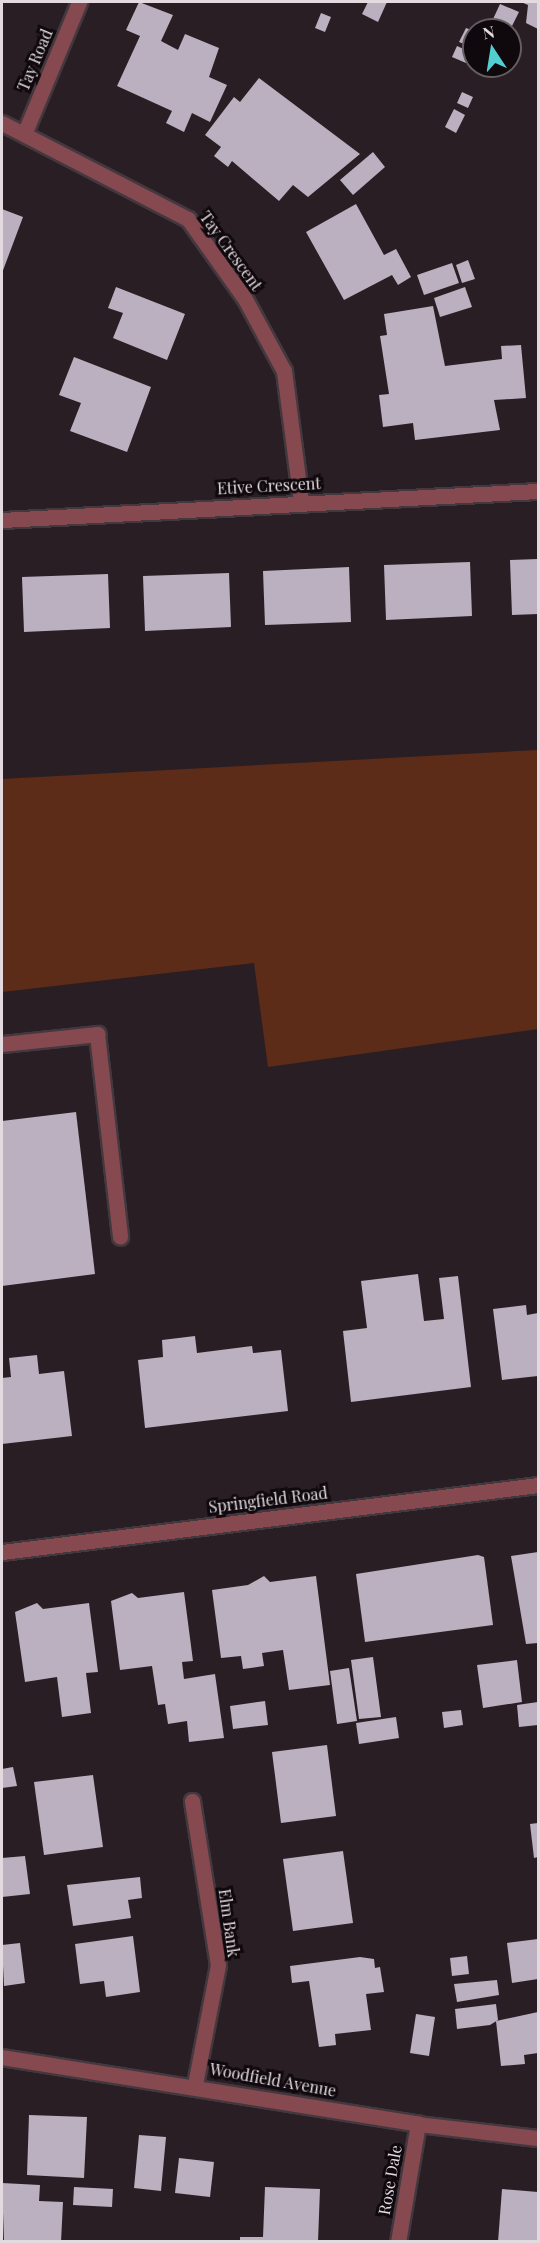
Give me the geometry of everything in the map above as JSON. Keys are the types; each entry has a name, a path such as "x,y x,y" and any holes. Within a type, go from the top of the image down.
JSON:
{"street":[{"name":"Tay Road","path":"25,132 79,2"},
{"name":"Tay Crescent","path":"2,123 25,132 189,219 245,299 284,371 301,502"},
{"name":"Etive Crescent","path":"2,520 301,502 538,491"},
{"path":"2,1044 97,1034 120,1238"},
{"name":"Springfield Road","path":"2,1552 538,1485"},
{"name":"Elm Bank","path":"192,1801 218,1965 195,2085"},
{"name":"Woodfield Avenue","path":"2,2057 195,2085 418,2124 538,2138"},
{"name":"Rose Dale","path":"398,2241 418,2124"}],"shaded area":[{"path":"538,750 538,1029 268,1067 254,963 2,992 2,779"}],"building":[{"path":"139,2 173,15 161,41 178,50 185,34 219,48 209,77 227,85 210,122 192,113 184,132 166,123 172,111 117,86 140,36 126,30"},
{"path":"368,2 387,2 378,22 362,14"},
{"path":"521,2 538,2 538,29 526,23 528,5"},
{"path":"500,4 519,12 516,18 494,18"},
{"path":"321,13 331,17 325,32 315,28"},
{"path":"457,46 462,48 462,61 452,57"},
{"path":"259,78 360,154 308,197 293,185 279,201 232,161 228,167 214,156 221,147 205,135 234,97 240,102"},
{"path":"462,92 473,97 468,108 457,103"},
{"path":"454,109 465,115 456,133 445,127"},
{"path":"373,152 385,167 353,195 340,180"},
{"path":"356,204 384,255 396,249 411,277 398,285 392,275 344,300 306,232"},
{"path":"2,209 23,217 2,273"},
{"path":"468,260 475,279 462,283 456,265"},
{"path":"452,263 459,283 424,295 417,275"},
{"path":"116,287 185,314 167,360 113,338 123,313 108,308"},
{"path":"465,287 472,307 440,317 434,298"},
{"path":"433,306 445,366 502,359 501,346 521,345 526,398 494,400 500,430 415,440 413,423 383,427 379,395 389,394 380,336 387,335 384,314"},
{"path":"74,357 151,387 127,452 70,431 81,403 59,395"},
{"path":"538,559 538,614 512,615 510,560"},
{"path":"470,562 472,616 386,620 384,565"},
{"path":"349,567 351,622 265,625 263,571"},
{"path":"229,573 231,627 145,631 143,576"},
{"path":"108,574 110,628 24,632 22,577"},
{"path":"76,1112 95,1274 2,1286 2,1121"},
{"path":"418,1274 424,1321 444,1319 439,1278 458,1276 471,1387 351,1402 343,1331 367,1328 361,1281"},
{"path":"526,1305 527,1315 538,1313 538,1376 502,1380 493,1309"},
{"path":"195,1336 197,1353 252,1346 253,1353 281,1350 288,1411 145,1428 138,1360 163,1357 162,1340"},
{"path":"37,1355 39,1374 64,1371 72,1436 2,1444 2,1378 11,1377 9,1358"},
{"path":"538,1552 538,1643 526,1644 511,1556"},
{"path":"478,1555 484,1557 493,1625 365,1642 356,1574"},
{"path":"264,1576 270,1582 316,1576 330,1685 289,1690 283,1650 262,1653 264,1666 243,1669 241,1656 221,1658 212,1590 248,1585"},
{"path":"184,1592 193,1661 182,1662 184,1679 215,1674 224,1738 189,1742 187,1721 168,1724 165,1704 158,1705 152,1666 120,1670 111,1601 132,1593 138,1598"},
{"path":"37,1603 43,1609 89,1603 98,1672 86,1673 91,1713 62,1717 57,1677 25,1682 15,1612"},
{"path":"373,1657 381,1717 359,1719 351,1660"},
{"path":"517,1660 522,1702 483,1708 477,1665"},
{"path":"349,1668 357,1721 337,1724 330,1671"},
{"path":"265,1701 268,1725 233,1729 230,1706"},
{"path":"538,1702 538,1725 519,1727 517,1705"},
{"path":"461,1710 463,1725 444,1728 442,1712"},
{"path":"396,1717 399,1738 359,1744 356,1723"},
{"path":"327,1745 336,1816 281,1823 272,1752"},
{"path":"13,1767 17,1786 2,1788 2,1769"},
{"path":"93,1775 103,1847 44,1855 34,1782"},
{"path":"538,1823 538,1857 534,1858 530,1824"},
{"path":"343,1851 353,1923 293,1931 283,1859"},
{"path":"25,1856 30,1894 2,1897 2,1858"},
{"path":"140,1877 142,1898 128,1900 131,1918 73,1926 67,1885"},
{"path":"133,1936 140,1992 106,1997 104,1981 80,1984 75,1944"},
{"path":"538,1939 538,1979 512,1983 507,1943"},
{"path":"20,1943 25,1983 4,1986 2,1945"},
{"path":"467,1956 469,1974 452,1976 450,1958"},
{"path":"360,1957 374,1959 375,1968 380,1967 384,1992 366,1994 371,2030 335,2034 336,2045 319,2047 309,1981 292,1983 290,1966"},
{"path":"497,1980 499,1995 457,2002 454,1984"},
{"path":"496,2004 498,2020 490,2025 457,2029 455,2009"},
{"path":"538,2012 538,2053 524,2055 525,2064 501,2066 496,2021"},
{"path":"416,2014 435,2017 429,2056 410,2053"},
{"path":"29,2115 87,2117 84,2178 27,2175"},
{"path":"139,2135 166,2137 161,2191 134,2188"},
{"path":"179,2158 214,2162 210,2197 175,2193"},
{"path":"2,2183 40,2185 39,2201 63,2202 61,2242 4,2242"},
{"path":"74,2187 113,2189 112,2207 73,2205"},
{"path":"265,2187 320,2189 318,2242 240,2242 240,2237 263,2237"},
{"path":"502,2189 538,2192 538,2242 498,2242"}]}
